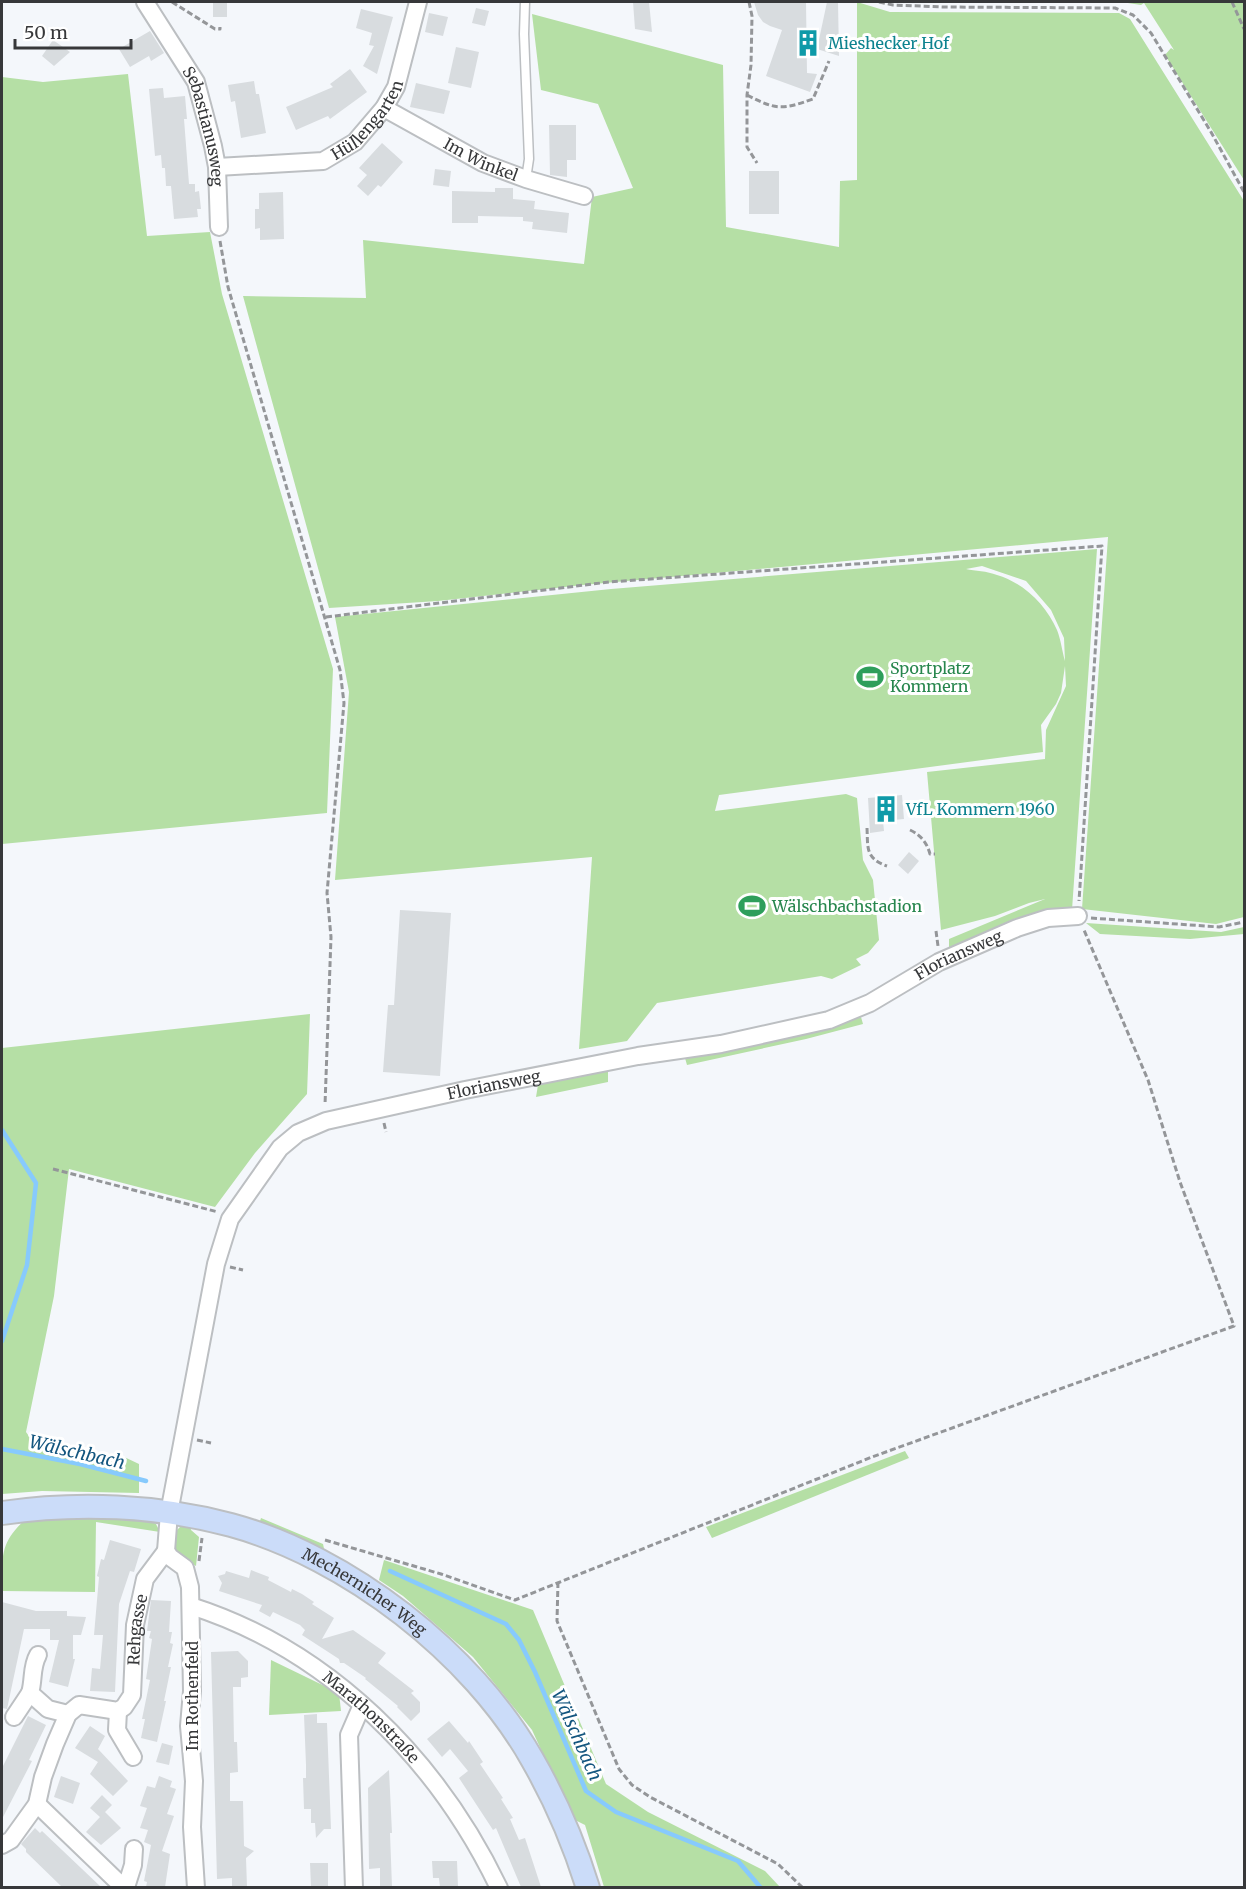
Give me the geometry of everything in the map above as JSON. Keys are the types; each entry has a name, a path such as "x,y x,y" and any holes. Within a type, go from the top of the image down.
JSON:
{"street":[{"name":"Sebastianusweg","path":"145,2 196,82 217,167 219,227"},
{"name":"Hüllengarten","path":"217,167 323,160 355,141 384,108 396,87 411,20 418,2"},
{"name":"Im Winkel","path":"384,108 483,163 526,179 584,196"},
{"name":"Floriansweg","path":"169,1513 216,1264 230,1219 280,1148 298,1133 326,1121 465,1090 638,1056 721,1044 829,1020 870,1003 939,962 1017,927 1048,918 1078,916"},
{"name":"Mechernicher Weg","path":"2,1513 52,1507 101,1507 169,1513 231,1525 282,1544 321,1562 381,1598 445,1650 475,1681 531,1757 566,1830 588,1887"},
{"path":"169,1513 166,1551 170,1557 185,1568 189,1580"},
{"name":"Rehgasse","path":"118,1711 124,1707 132,1695 135,1625 145,1579 166,1551"},
{"name":"Im Rothenfeld","path":"189,1580 192,1691 189,1726 194,1781 192,1827 196,1887"},
{"name":"Marathonstraße","path":"191,1606 221,1616 258,1633 301,1657 362,1705 421,1764 482,1852 499,1887"},
{"path":"14,1717 30,1693 33,1684 33,1663 38,1655"},
{"path":"30,1693 48,1709 68,1714"},
{"path":"2,1845 10,1840 37,1804 43,1777 68,1714 79,1705 118,1711 117,1730 133,1757"},
{"path":"354,1887 349,1735 362,1705"},
{"path":"37,1804 120,1884 128,1886 134,1849"}],"lane":[{"path":"525,2 524,34 529,159 526,179"}],"path":[{"path":"172,2 215,29 220,27"},
{"path":"749,2 752,16 751,65 747,95 747,147 757,163"},
{"path":"879,2 893,5 944,7 1115,8 1133,15 1151,33 1245,192"},
{"path":"1232,2 1245,28"},
{"path":"747,95 776,108 790,107 813,99 829,61"},
{"path":"219,227 222,260 228,287 326,617 340,670 344,703 327,893 331,937 326,1121"},
{"path":"325,1540 441,1574 515,1600 872,1457 1234,1326 1180,1182 1148,1080 1078,916 1102,546 609,582 326,617"},
{"path":"867,828 868,850 871,858 887,866"},
{"path":"910,830 922,837 930,855 934,854"},
{"path":"1078,916 1220,927 1245,922"},
{"path":"53,1169 219,1212"},
{"path":"189,1580 198,1569 202,1536 194,1529 195,1518"},
{"path":"558,1582 557,1621 619,1769 632,1785 650,1797 778,1864 803,1887"}],"green space":[{"path":"857,2 890,12 1119,13 1130,19 1244,201 1244,917 1216,924 1082,909 1108,537 583,585 438,601 329,608 243,296 366,298 363,240 584,264 592,197 633,188 598,104 541,90 532,14 723,65 726,227 839,247 840,181 857,180"},
{"path":"1121,2 1244,2 1244,180 1165,55 1171,48 1174,50 1144,3 1141,5"},
{"path":"128,74 147,236 210,232 222,294 333,669 327,813 2,844 2,77 43,82"},
{"path":"1097,549 1072,910 1014,919 949,948 949,939 1045,899 995,916 941,930 927,772 1045,759 1046,730 1066,686 1065,666 1061,693 1041,725 1043,752 719,795 715,811 846,794 857,798 863,860 873,880 879,940 868,953 856,959 861,965 832,979 821,976 657,1003 627,1041 579,1049 592,857 335,880 349,692 335,617 611,589","holes":["982,566 1026,581 1051,610 1064,638 1065,661 1057,630 1047,612 1033,596 1007,579 966,569"]},
{"path":"1086,923 1221,932 1244,927 1244,934 1190,939 1100,934"},
{"path":"310,1014 307,1094 255,1153 215,1207 69,1169 54,1296 26,1432 36,1446 120,1455 139,1464 139,1493 42,1491 2,1494 2,1048"},
{"path":"861,1017 863,1024 806,1039 687,1065 685,1058 831,1028"},
{"path":"608,1071 608,1082 536,1097 538,1085"},
{"path":"905,1451 909,1458 712,1538 706,1527"},
{"path":"30,1515 143,1517 156,1524 160,1532 96,1522 95,1592 2,1591 5,1549 13,1533"},
{"path":"261,1518 323,1544 325,1553 259,1524"},
{"path":"190,1524 191,1530 199,1537 196,1566 174,1552 174,1533 182,1525"},
{"path":"384,1560 533,1610 606,1784 648,1812 765,1871 780,1887 604,1887 585,1825 573,1819 532,1730 473,1657 403,1596 379,1580"},
{"path":"271,1660 339,1693 341,1711 269,1715"}],"building":[{"path":"213,2 227,2 227,17 213,17"},
{"path":"633,2 649,2 652,32 635,29"},
{"path":"754,2 806,2 807,73 817,74 810,92 766,76 782,30 763,22"},
{"path":"827,2 838,2 839,56 817,49"},
{"path":"476,8 489,11 485,26 472,23"},
{"path":"361,9 393,17 377,74 363,66 374,46 369,45 372,33 356,28"},
{"path":"429,13 448,17 443,36 425,32"},
{"path":"150,31 164,53 151,61 149,56 130,67 119,49"},
{"path":"53,40 70,52 54,66 42,56"},
{"path":"456,47 479,52 471,88 448,83"},
{"path":"350,69 367,92 330,119 328,116 296,130 286,107 333,87 330,84"},
{"path":"254,81 256,94 259,94 266,133 241,138 235,101 231,102 228,85"},
{"path":"416,83 450,91 444,114 410,107"},
{"path":"163,88 164,98 185,96 187,119 184,119 189,184 195,184 195,192 199,191 201,209 197,209 198,217 174,219 171,186 166,186 165,168 162,168 161,155 155,156 149,89"},
{"path":"549,125 576,125 576,160 567,160 567,177 550,175"},
{"path":"382,143 403,162 381,187 378,185 368,196 357,186 367,175 359,168"},
{"path":"435,169 451,171 449,187 433,185"},
{"path":"749,171 779,171 779,214 749,214"},
{"path":"495,188 513,188 513,199 535,201 534,209 569,213 567,233 532,229 533,222 523,221 523,217 478,216 478,223 452,223 452,191 495,192"},
{"path":"283,192 284,239 260,240 260,228 255,229 255,209 259,209 259,193"},
{"name":"VfL Kommern 1960","path":"902,795 904,819 883,821 884,831 870,833 868,798"},
{"path":"909,852 919,861 908,874 898,865"},
{"path":"400,910 451,913 440,1076 383,1072 388,1005 394,1005"},
{"path":"110,1540 141,1549 134,1572 130,1571 119,1604 115,1692 90,1691 92,1668 100,1669 103,1635 94,1635 99,1577 97,1576 101,1559 104,1560"},
{"path":"251,1570 269,1577 268,1580 291,1592 292,1589 302,1594 314,1602 312,1604 334,1618 322,1639 353,1630 386,1653 378,1663 414,1691 411,1693 420,1702 420,1712 411,1721 398,1706 366,1678 344,1663 340,1663 339,1659 302,1635 305,1630 300,1625 273,1612 270,1617 259,1611 262,1605 219,1591 222,1583 218,1576 225,1574 226,1571 249,1578"},
{"path":"151,1600 171,1601 169,1632 172,1632 170,1643 173,1644 168,1667 171,1667 164,1701 166,1701 157,1742 141,1738 145,1719 142,1719 150,1680 146,1679 152,1639 149,1638 151,1631 147,1631"},
{"path":"2,1602 36,1611 67,1611 67,1616 86,1617 81,1635 73,1635 73,1659 75,1659 68,1687 49,1682 59,1640 50,1640 50,1629 24,1629 7,1709 2,1708"},
{"path":"238,1651 248,1661 248,1677 241,1678 241,1687 233,1687 234,1742 237,1742 238,1772 230,1773 230,1801 243,1801 244,1846 254,1851 246,1858 247,1887 232,1887 232,1878 217,1879 211,1652"},
{"path":"317,1714 317,1723 327,1723 331,1829 324,1829 316,1838 315,1823 311,1823 311,1809 304,1809 303,1778 306,1778 304,1715"},
{"path":"28,1716 46,1725 29,1760 32,1761 2,1819 2,1768"},
{"path":"449,1721 468,1743 469,1741 483,1762 480,1764 503,1798 501,1799 513,1818 510,1819 519,1840 525,1838 541,1887 521,1887 496,1828 493,1830 459,1778 468,1771 450,1749 442,1757 427,1739"},
{"path":"90,1726 105,1736 98,1749 128,1781 113,1796 90,1774 98,1762 75,1748"},
{"path":"162,1743 173,1746 169,1765 156,1762"},
{"path":"389,1770 392,1887 380,1887 380,1868 369,1869 368,1788"},
{"path":"61,1776 80,1783 73,1804 54,1797"},
{"path":"159,1776 172,1781 170,1787 176,1789 167,1814 174,1816 162,1851 170,1854 165,1887 146,1887 147,1882 144,1881 151,1845 144,1842 148,1830 140,1828 147,1808 140,1806 147,1786 155,1788"},
{"path":"102,1795 112,1805 105,1812 121,1828 101,1845 86,1832 100,1817 90,1808"},
{"path":"35,1828 40,1833 42,1831 101,1887 62,1887 26,1852 21,1844"},
{"path":"432,1861 457,1861 458,1887 440,1887 439,1878 433,1878"},
{"path":"310,1863 328,1863 328,1887 311,1887"}],"waterway":[{"path":"2,1130 36,1183 27,1265 2,1341"},
{"name":"Wälschbach","path":"2,1449 80,1464 146,1481"},
{"name":"Wälschbach","path":"390,1571 506,1624 519,1640 535,1672 586,1791 616,1812 738,1861 761,1888"}],"place":[{"name":"Mieshecker Hof","path":"808,43"},
{"name":"Sportplatz Kommern","path":"870,677"},
{"name":"VfL Kommern 1960","path":"886,809"},
{"name":"Wälschbachstadion","path":"752,906"}]}
